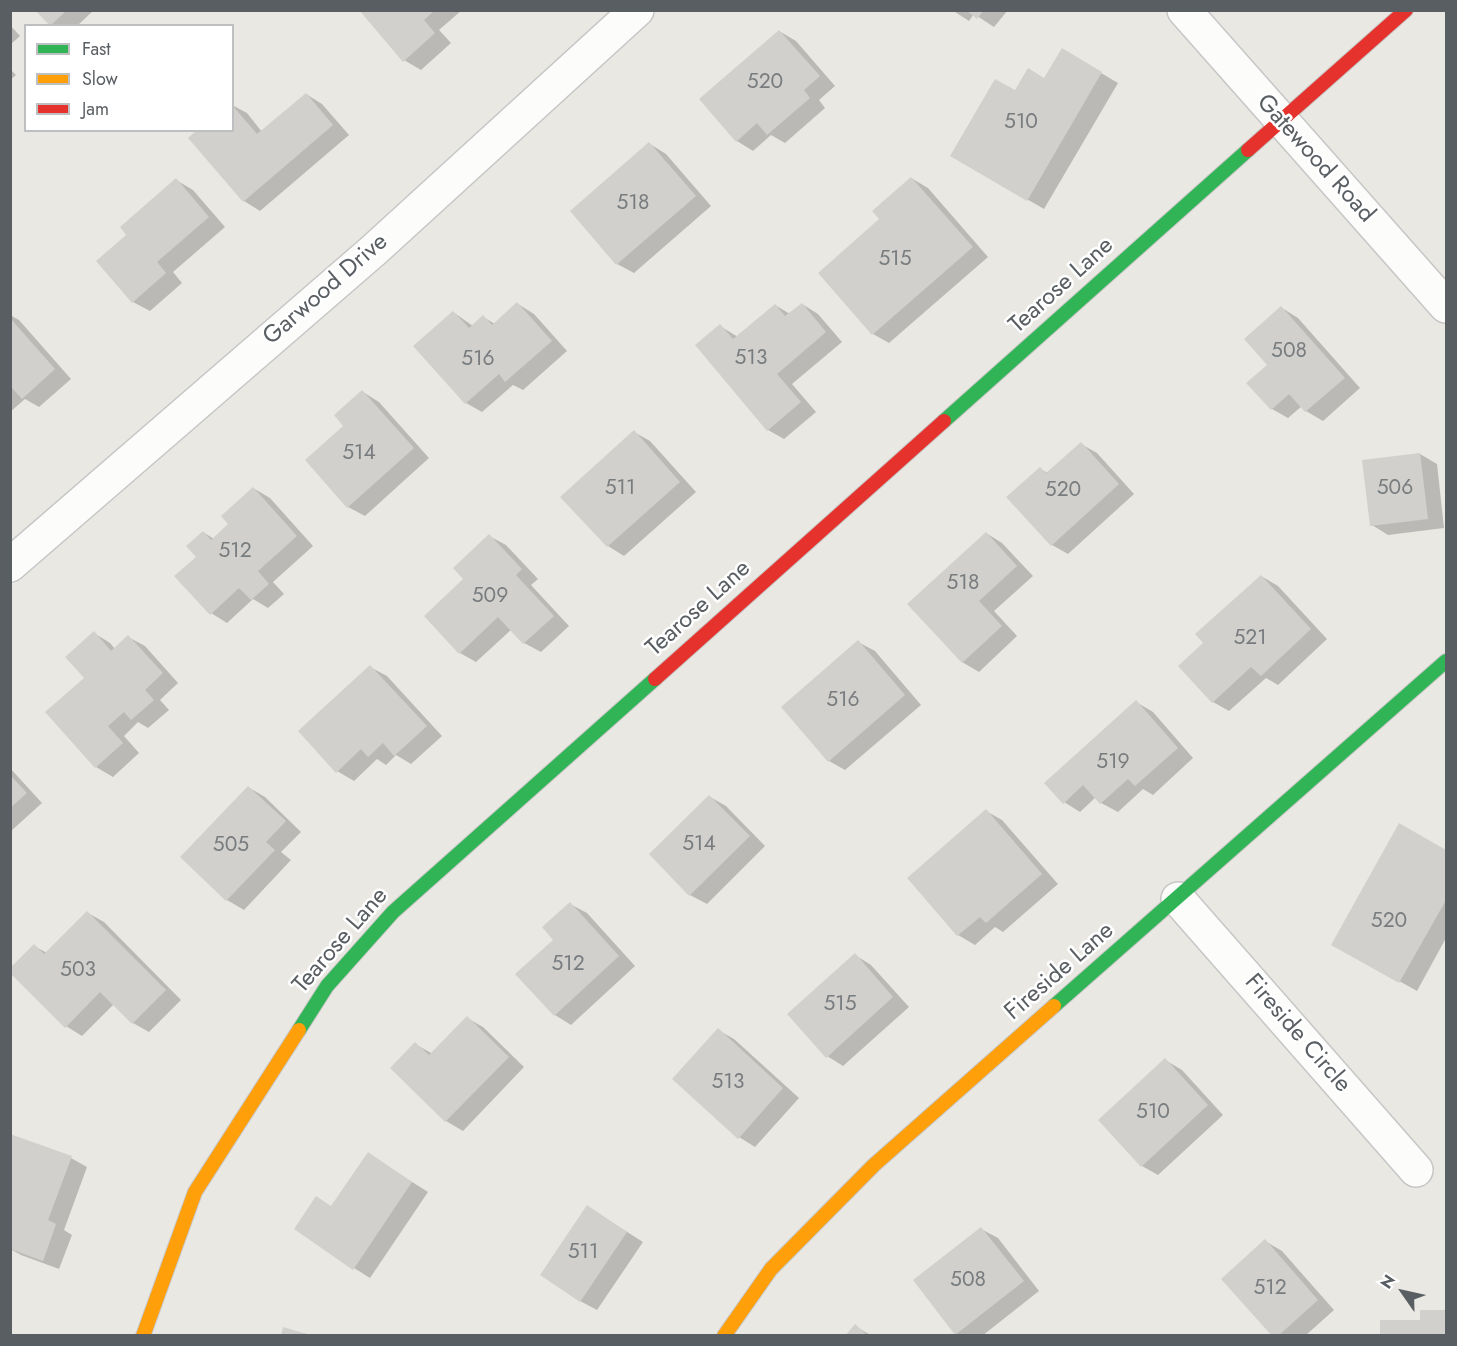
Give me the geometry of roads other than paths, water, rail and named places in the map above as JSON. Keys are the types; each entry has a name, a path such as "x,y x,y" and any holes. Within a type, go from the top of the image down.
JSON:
{"street":[{"name":"Garwood Drive","path":"10,565 374,250 637,10"},
{"name":"Gatewood Road","path":"1184,10 1446,306"},
{"name":"Tearose Lane","path":"143,1335 195,1192 327,986 393,912 1406,10"},
{"name":"Fireside Lane","path":"724,1335 771,1269 874,1165 1446,661"},
{"name":"Fireside Circle","path":"1178,899 1416,1170"}]}
